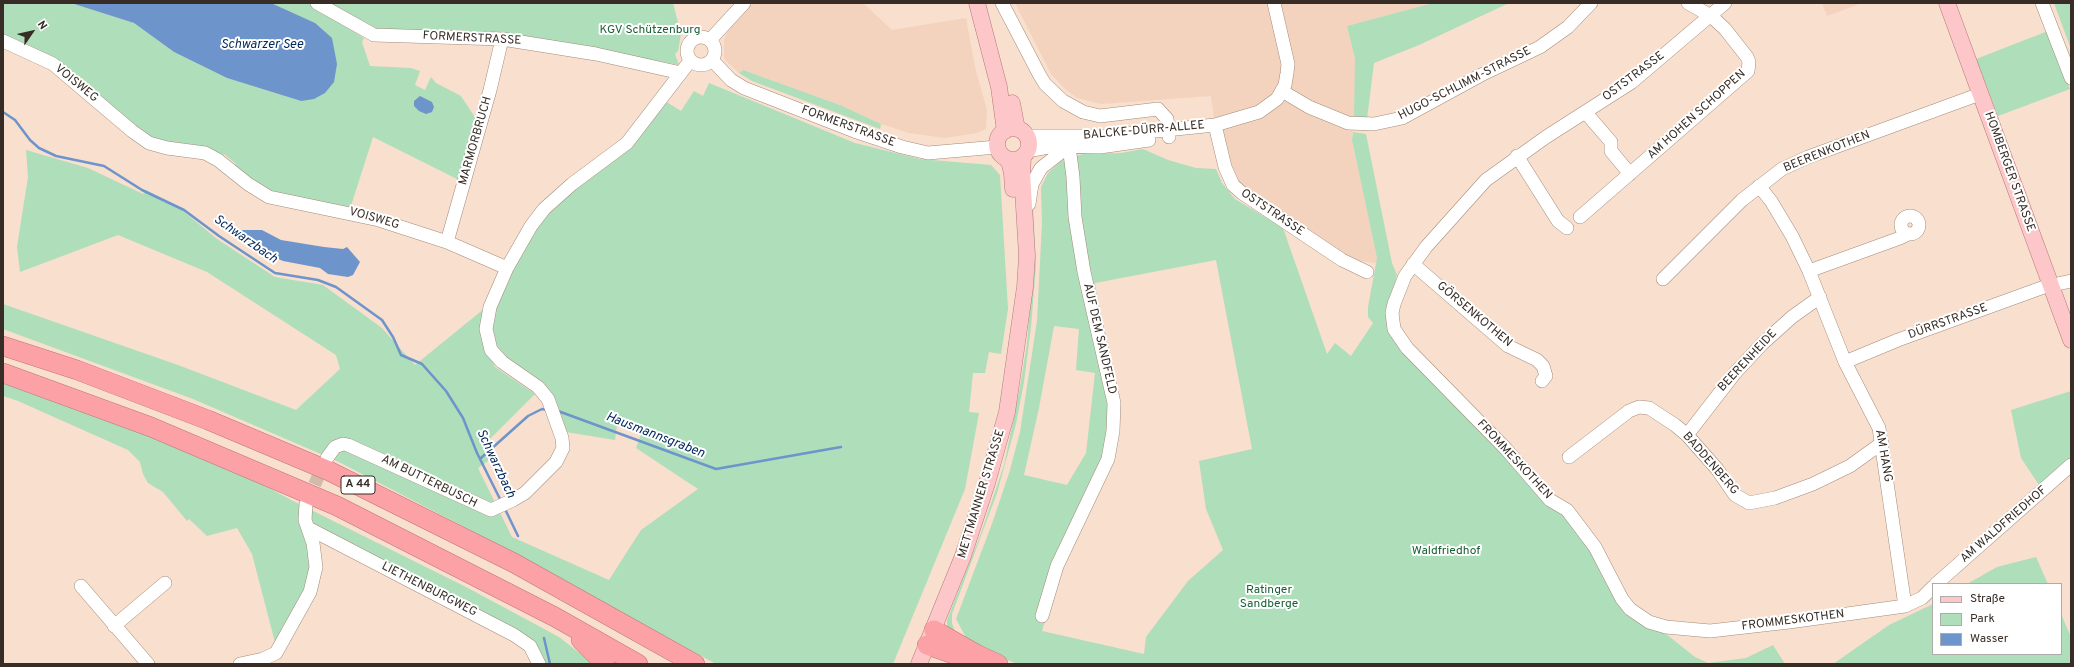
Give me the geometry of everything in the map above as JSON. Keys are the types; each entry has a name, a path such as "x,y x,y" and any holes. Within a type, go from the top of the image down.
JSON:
{"highway":[{"name":"A 44","path":"3,346 77,370 186,412 329,471 514,563 695,664"},
{"name":"A 44","path":"3,373 151,428 337,506 554,616 638,664"},
{"path":"554,616 605,664"},
{"path":"931,637 955,656 980,664"},
{"path":"931,637 998,664"},
{"path":"931,664 935,661 955,656"}],"main road":[{"name":"HOMBERGER STRASSE","path":"1946,3 2071,340"},
{"name":"METTMANNER STRASSE","path":"919,664 963,556 987,483 1007,412 1021,317 1027,256 1020,141 999,87 980,4"},
{"path":"999,137 1020,141 1016,160 1002,153 999,137"},
{"name":"METTMANNER STRASSE","path":"1002,153 1010,164 1012,174 1021,317"}],"street":[{"name":"FORMERSTRASSE","path":"317,3 374,35 502,39 596,54 680,73"},
{"path":"710,40 744,3"},
{"path":"1002,3 1045,84 1063,102 1084,112 1100,116 1158,109 1165,116 1169,134"},
{"name":"BALCKE-DÜRR-ALLEE","path":"1020,141 1043,148 1068,146 1100,147 1215,124 1259,112 1277,99 1286,80 1288,64 1274,3"},
{"name":"HUGO-SCHLIMM-STRASSE","path":"1282,91 1309,107 1348,122 1374,124 1402,118 1481,75 1540,47 1568,27 1591,3"},
{"path":"1688,3 1711,16"},
{"name":"OSTSTRASSE","path":"1392,322 1392,313 1398,291 1413,264 1486,180 1517,156 1632,82 1711,16 1724,3"},
{"path":"2042,3 2071,78"},
{"name":"AM HOHEN SCHOPPEN","path":"1580,217 1748,71 1749,62 1747,57 1725,29 1711,16"},
{"path":"701,37 710,40 715,52 712,60 708,64 699,65 690,61 686,52 687,47 692,40 701,37"},
{"name":"MARMORBRUCH","path":"451,243 502,39"},
{"name":"VOISWEG","path":"3,41 53,64 132,131 149,142 167,148 206,153 218,160 248,184 270,196 290,202 346,211 379,220 451,243 507,268"},
{"name":"FORMERSTRASSE","path":"712,60 731,80 744,88 854,132 902,147 928,153 1002,153"},
{"path":"507,268 531,226 544,208 572,184 627,143 690,61"},
{"name":"BEERENKOTHEN","path":"1663,279 1731,211 1759,186 1782,169 1808,157 1980,94"},
{"path":"1586,113 1611,142 1611,152 1630,174"},
{"name":"OSTSTRASSE","path":"1215,124 1225,168 1233,185 1242,193 1342,260 1367,272"},
{"name":"BALCKE-DÜRR-ALLEE","path":"1020,141 1169,134"},
{"path":"1027,256 1029,198 1032,184 1041,168 1068,146"},
{"name":"AUF DEM SANDFELD","path":"1042,616 1057,566 1108,458 1114,403 1084,272 1075,218 1073,177 1068,146"},
{"path":"1517,156 1558,221 1567,228"},
{"name":"AM HANG","path":"1759,186 1771,201 1809,271 1846,362 1879,428 1905,606"},
{"path":"1809,271 1908,234"},
{"name":"GÖRSENKOTHEN","path":"1413,264 1508,346 1537,360 1543,366 1546,376 1542,381"},
{"name":"AM BUTTERBUSCH","path":"326,458 335,446 343,444 348,445 486,509 496,508 513,500 534,484 560,457 563,448 562,438 552,409 538,388 502,362 491,350 486,335 486,321 490,307 507,268"},
{"name":"DÜRRSTRASSE","path":"1846,362 1898,340 2051,285 2071,281"},
{"name":"BEERENHEIDE","path":"1687,435 1735,373 1762,344 1792,316 1820,297"},
{"name":"FROMMESKOTHEN","path":"1392,322 1397,336 1407,348 1506,449 1550,500 1567,510 1595,547 1622,599 1630,609 1649,622 1666,627 1710,631 1905,606"},
{"name":"BADDENBERG","path":"1570,457 1629,410 1649,408 1660,414 1687,435 1717,470 1735,495 1749,503 1775,498 1813,484 1850,466 1882,443"},
{"name":"AM WALDFRIEDHOF","path":"1937,583 2071,465"},
{"path":"240,664 263,659 276,653 310,592 316,567 313,543 304,513 306,504"},
{"name":"LIETHENBURGWEG","path":"308,528 514,635 530,646 538,664"},
{"path":"114,626 165,583"},
{"path":"80,586 148,664"},
{"path":"1905,606 1922,598 1932,588"}],"shaded area":[{"path":"753,3 863,3 892,30 966,18 975,67 987,110 986,129 977,133 945,138 909,133 881,124 840,105 743,70 739,73 724,59 724,40 728,31"},
{"path":"1015,3 1433,3 1347,26 1355,58 1355,106 1352,140 1377,258 1376,263 1360,261 1356,266 1242,193 1215,125 1211,96 1101,104 1077,98 1065,89 1051,74"},
{"path":"1822,3 1862,3 1827,16"}],"green space":[{"path":"3,3 71,3 134,23 174,52 227,78 301,101 284,9 271,3 308,3 364,38 362,42 370,66 411,68 420,71 415,85 425,90 431,77 436,83 461,96 478,122 461,181 373,137 350,209 271,193 237,169 235,163 224,154 220,157 156,141 3,37"},
{"name":"KGV Schützenburg","path":"323,3 673,3 681,34 678,51 675,54 679,65 536,38 373,30"},
{"path":"1433,3 1509,3 1419,45 1374,63 1367,119 1354,119 1355,58 1347,26"},
{"path":"2054,3 2071,3 2071,49"},
{"path":"2048,31 2070,89 1998,116 1976,59"},
{"path":"743,70 840,105 881,124 880,129 752,81 739,73"},
{"path":"709,83 855,143 920,159 991,165 1000,175 1008,309 1001,354 989,352 985,373 973,373 969,412 979,413 965,489 893,664 716,664 499,545 337,461 193,399 3,329 3,304 178,365 296,410 340,369 336,355 207,272 118,235 20,272 17,247 28,177 26,150 88,168 143,194 146,190 182,210 217,239 275,277 323,285 382,328 415,365 485,308 484,339 495,367 535,394 483,446 491,459 478,468 512,537 609,580 641,530 698,489 636,448 644,426 618,418 615,440 566,432 553,397 494,347 491,311 508,277 548,210 665,101 681,111 694,91 703,96"},
{"path":"1353,132 1366,134 1392,263 1397,275 1387,315 1394,329 1567,510 1622,599 1695,657 1708,663 1746,658 1773,645 1785,664 1017,664 969,643 956,619 993,521 1010,470 1020,432 1037,321 1042,223 1041,187 1048,173 1061,161 1083,154 1121,153 1143,149 1168,160 1196,168 1216,169 1222,183 1235,199 1283,228 1327,354 1335,343 1351,356 1373,323 1368,317 1368,307 1377,258 1352,140","holes":["1216,260 1252,449 1199,461 1206,509 1223,550 1188,581 1146,637 1144,654 1042,631 1061,565 1117,430 1107,350 1095,283","1054,326 1079,329 1076,370 1095,373 1086,453 1067,485 1024,475 1039,408"]},
{"path":"1033,207 1036,265 1031,327 1024,382 1016,424 997,493 952,614 952,623 955,632 947,628 947,620 980,536 1004,465 1020,387 1027,343 1031,296 1031,208"},
{"path":"3,382 225,464 291,500 466,587 559,637 591,664 542,664 540,657 317,527 315,567 277,650 252,554 237,528 207,536 189,519 187,521 163,492 148,483 143,474 140,462 128,450 18,401 3,396"},
{"path":"2071,391 2071,457 2039,485 2021,458 2011,410"},
{"path":"2036,557 2048,583 1969,583 1997,567"},
{"path":"1932,604 1932,655 2062,655 2062,616 2071,637 2071,664 1833,664 1889,625"}],"water":[{"name":"Schwarzer See","path":"71,3 271,3 315,23 332,38 337,64 334,82 325,93 314,99 301,101 227,78 174,52 134,23"},
{"path":"420,96 432,102 434,107 432,112 426,114 419,111 414,106 414,101"},
{"path":"231,225 240,230 262,230 281,240 324,247 343,249 347,247 360,262 353,275 348,277 328,274 320,268 283,261 243,243 225,230"}],"waterway":[{"name":"Schwarzbach","path":"3,112 15,120 30,140 39,148 56,156 104,166 142,190 184,210 219,236 275,273 318,280 336,287 382,320 393,337 401,355 422,364 446,391 463,418 477,453 501,501"},
{"name":"Hausmannsgraben","path":"481,458 528,416 542,409 547,410"},
{"name":"Hausmannsgraben","path":"558,411 716,469 841,447"},
{"name":"Schwarzbach","path":"505,509 518,536"},
{"name":"Schwarzbach","path":"544,638 550,664"}],"tunnel":[{"path":"307,502 325,461"}],"park label":[{"name":"Waldfriedhof","path":"1446,552"},
{"name":"Ratinger Sandberge","path":"1269,598"}]}
